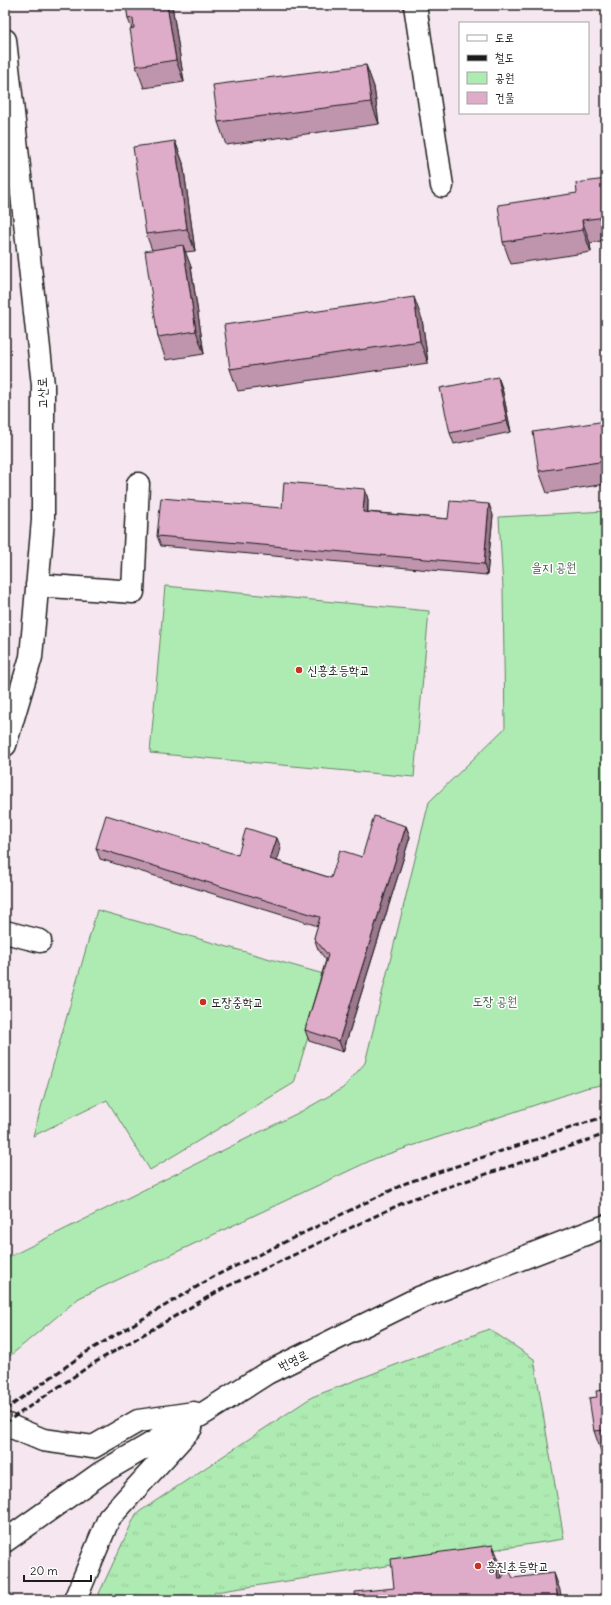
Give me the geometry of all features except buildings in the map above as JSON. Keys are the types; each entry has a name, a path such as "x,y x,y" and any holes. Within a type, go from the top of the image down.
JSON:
{"street":[{"path":"415,5 442,186"},
{"name":"고산로","path":"5,40 43,385 43,520 31,657 5,745"},
{"path":"37,585 133,592 138,484"},
{"path":"5,932 40,941"},
{"name":"번영로","path":"5,1541 101,1473 206,1412 267,1373 419,1298 606,1226"},
{"path":"5,1424 43,1440 93,1448 138,1421 206,1412"},
{"path":"75,1600 109,1518 206,1412"}],"green space":[{"name":"도장 공원","path":"606,511 606,1084 586,1088 376,1158 79,1298 5,1360 5,1259 302,1111 343,1088 365,1063 429,802 505,728 503,588 499,517"},
{"path":"165,586 429,611 414,777 150,753"},
{"path":"97,910 327,975 294,1083 150,1170 107,1100 33,1136"},
{"path":"489,1329 534,1359 564,1539 215,1592 211,1600 96,1600 136,1514 312,1397"}],"railway":[{"path":"5,1410 85,1353 215,1276 406,1183 606,1116"},
{"path":"5,1423 94,1363 222,1289 409,1200 606,1134"}],"place":[{"name":"신흥초등학교","path":"299,670"},
{"name":"도장중학교","path":"203,1002"},
{"name":"흥진초등학교","path":"478,1566"}],"park label":[{"name":"을지 공원","path":"554,567"}]}
